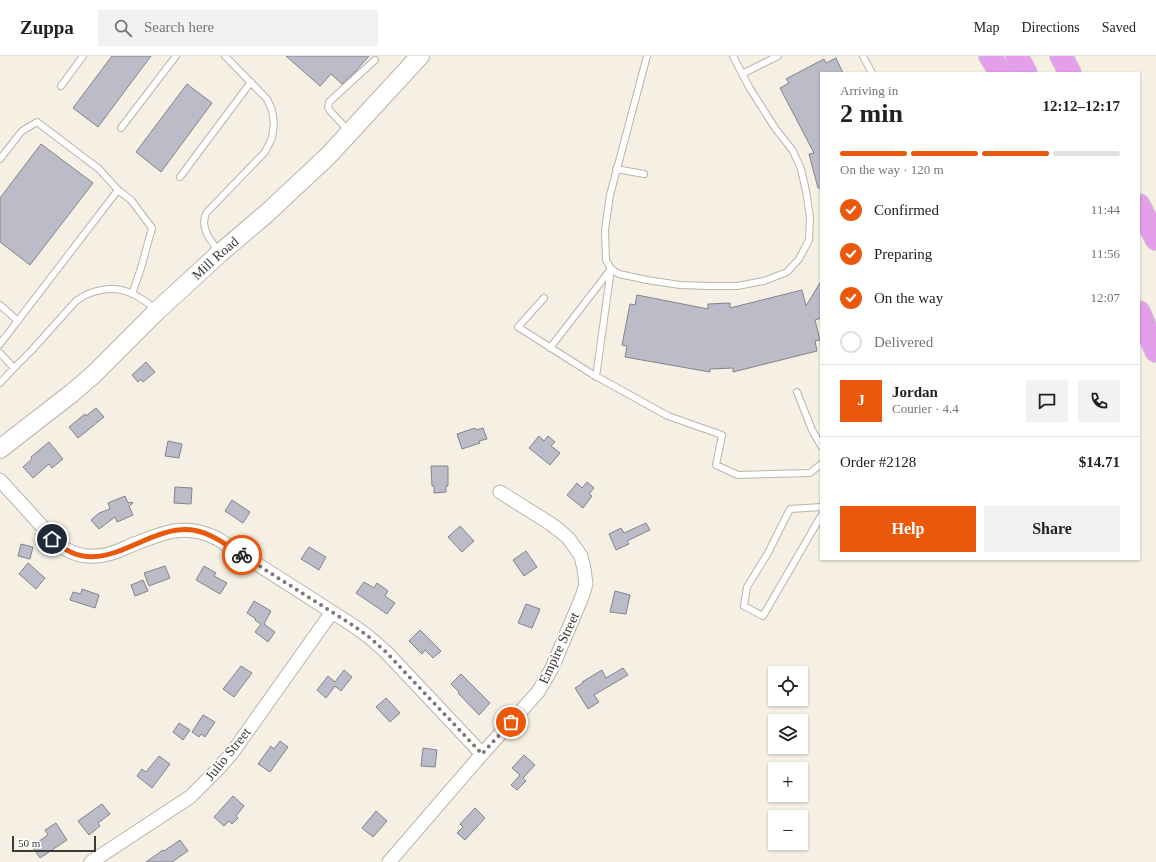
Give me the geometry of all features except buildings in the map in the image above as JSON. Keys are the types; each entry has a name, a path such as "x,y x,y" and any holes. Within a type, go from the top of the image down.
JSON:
{"highway":[{"path":"990,56 1000,72"},
{"path":"1017,56 1025,72"},
{"path":"1061,56 1069,72"},
{"path":"1140,207 1156,239"},
{"path":"1140,314 1156,351"}],"main road":[{"name":"Mill Road","path":"0,449 61,402 93,375 158,310 220,253 266,214 328,156 351,133 420,56"}],"street":[{"path":"0,480 52,539 60,546 82,556 106,555 172,531 198,531 218,539 332,612 378,644 482,754"},
{"name":"Empire Street","path":"389,862 482,754 538,692 552,668 574,618 586,584 581,556 569,539 550,524 500,492"},
{"name":"Julio Street","path":"91,862 190,797 204,784 232,753 332,612"}],"lane":[{"path":"61,86 84,56"},
{"path":"121,128 176,56"},
{"path":"220,253 208,238 205,226 205,217 210,209 265,152 272,138 274,123 272,110 267,99 225,56"},
{"path":"596,377 610,269 606,260 605,230 610,195 647,56"},
{"path":"610,269 619,274 680,285 738,286 764,281 787,272 799,259 809,240 810,218 801,169 793,151 774,128 749,87 733,56"},
{"path":"742,74 778,56"},
{"path":"863,56 871,72"},
{"path":"351,133 330,111 328,107 329,102 375,60"},
{"path":"180,177 251,82"},
{"path":"0,159 22,131 37,122 100,169 118,190 131,200 152,228 132,294"},
{"path":"616,169 644,174"},
{"path":"0,344 118,190"},
{"path":"550,348 610,269"},
{"path":"0,383 76,301 85,294 109,289 124,291 132,294 158,310"},
{"path":"544,298 518,327 596,377 668,416 722,435 716,465 738,475 810,473 820,465"},
{"path":"0,305 18,321"},
{"path":"0,353 14,368"},
{"path":"796,392 812,430 820,444"},
{"path":"820,507 790,509 768,553 747,587 744,606 763,616 820,518"}],"way so far":[{"path":"242,555 354,626 378,644 482,754 511,722"}],"route":[{"path":"52,539 60,546 82,556 98,556 113,553 172,531 192,530 218,539 242,555"}]}
